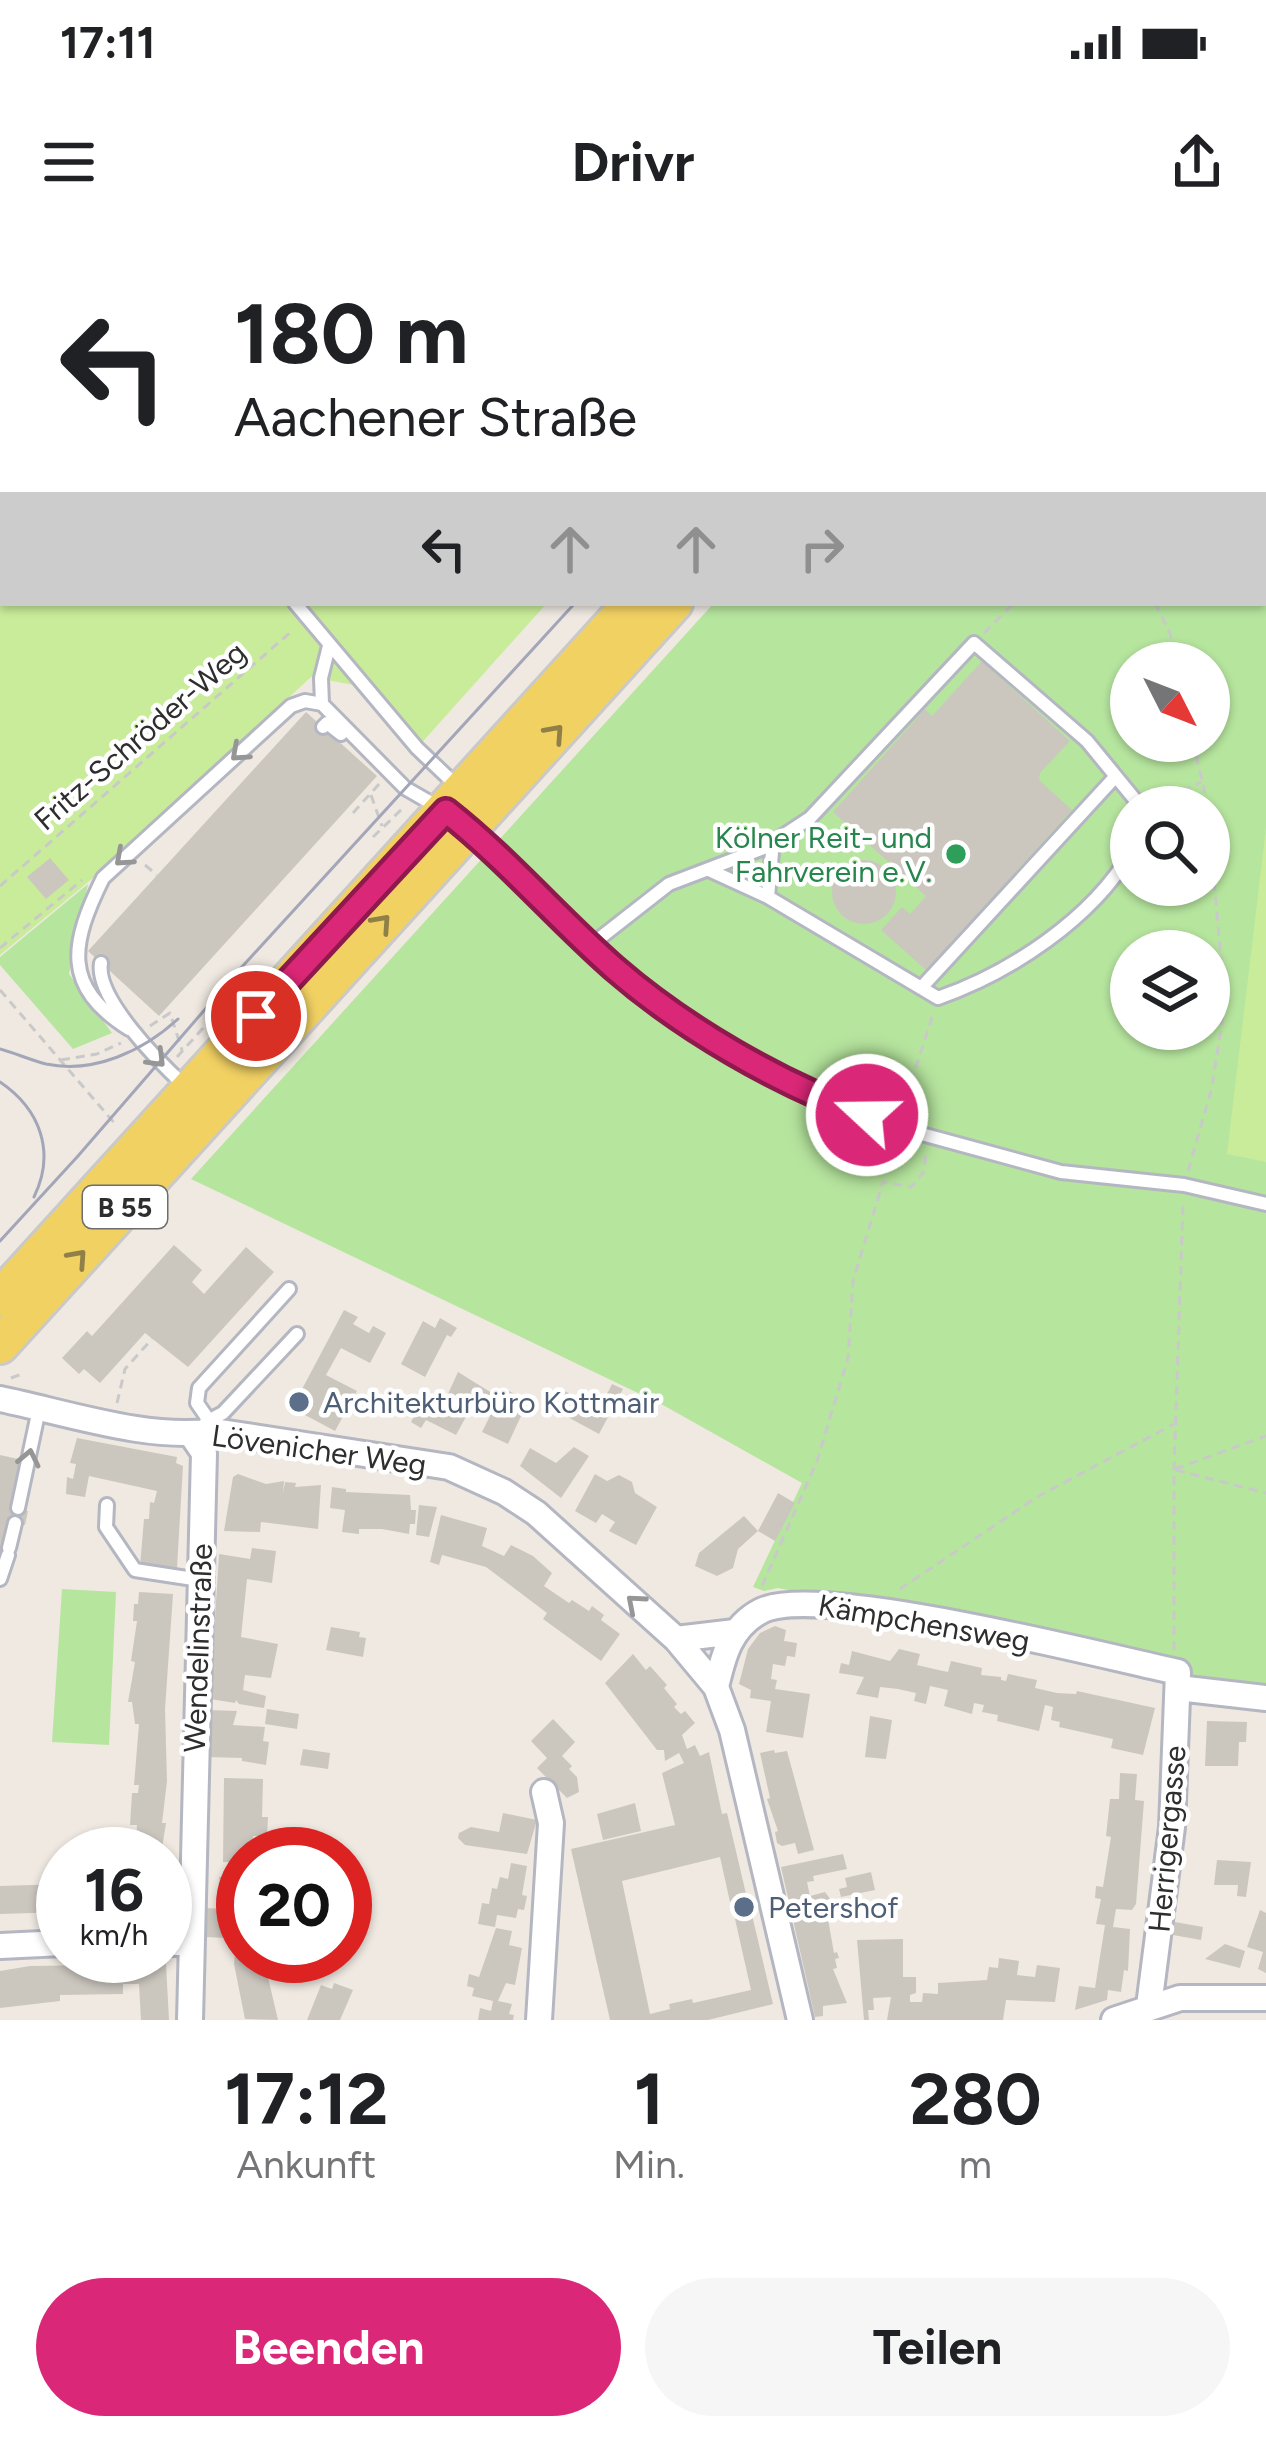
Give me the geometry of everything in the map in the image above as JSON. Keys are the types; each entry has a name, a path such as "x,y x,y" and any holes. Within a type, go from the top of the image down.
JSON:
{"main road":[{"name":"B 55","path":"14,1361 629,606"},
{"name":"B 55","path":"0,1298 187,1089 459,810 671,606"}],"street":[{"path":"0,1399 200,1427"},
{"name":"Wendelinstraße","path":"184,1827 200,1580 204,1453 200,1427"},
{"name":"Lövenicher Weg","path":"200,1427 397,1456 476,1478 536,1513 676,1639 716,1688 732,1730 800,2020"},
{"name":"Kämpchensweg","path":"760,1611 808,1602 882,1610 1176,1671 1266,1698"},
{"path":"716,1688 723,1654 735,1632 760,1611"},
{"path":"676,1639 735,1632"},
{"name":"Herrigergasse","path":"1149,2006 1172,1828 1176,1671"},
{"path":"539,2020 551,1823 544,1792"},
{"path":"0,1946 36,1944"},
{"name":"Wendelinstraße","path":"184,1983 190,2020"},
{"path":"1114,2020 1180,1998 1266,1998"}],"lane":[{"path":"298,606 417,748 459,810 498,852 614,968 716,1039 822,1100 896,1127 1061,1172 1184,1185 1266,1204"},
{"path":"591,945 668,884 773,841 809,818 974,643 1088,741 1124,786"},
{"path":"322,704 321,678 329,646"},
{"path":"244,1074 187,1089 88,994 76,968 91,901 103,878 291,706 305,701 322,704 411,792 459,810"},
{"path":"323,727 327,722 389,772"},
{"path":"921,988 1115,777"},
{"path":"768,898 773,841"},
{"path":"710,870 768,898 938,998 986,982 1022,959 1094,901 1110,880"},
{"path":"100,963 101,982 129,1029"},
{"path":"290,1289 199,1388 200,1427 223,1413 297,1334"},
{"path":"0,1579 39,1408"},
{"path":"107,1504 106,1527 135,1570 200,1580"}],"path":[{"path":"974,643 1011,606"},
{"path":"1156,606 1172,642"},
{"name":"Fritz-Schröder-Weg","path":"0,886 308,617"},
{"path":"1198,762 1203,786"},
{"path":"353,813 389,772"},
{"path":"1193,786 1202,782"},
{"path":"370,794 383,828"},
{"path":"0,947 89,874 103,878"},
{"path":"1176,1671 1174,1470 1184,1185 1211,1091 1225,1005 1216,906"},
{"path":"0,990 118,1127"},
{"path":"896,1127 938,998"},
{"path":"760,1611 762,1585 810,1482 848,1358 854,1280 883,1182 911,1187 923,1173 928,1136"},
{"path":"117,1404 124,1369 152,1339"},
{"path":"0,1372 7,1379 14,1361"},
{"path":"14,1361 39,1408"},
{"path":"882,1610 917,1576 991,1526 1114,1453 1175,1424"},
{"path":"1174,1470 1266,1436"},
{"path":"1174,1470 1266,1493"}],"green space":[{"path":"0,606 544,606 417,748 364,687 311,677 99,873 0,955"},
{"path":"711,606 1266,606 1266,1690 1196,1682 1186,1670 778,1588 753,1587 802,1483 663,1405 191,1179"},
{"path":"1266,828 1266,1162 1227,1154"},
{"path":"88,884 69,974 112,1033 73,1049 0,965 0,957"},
{"path":"62,1589 116,1592 109,1745 52,1742"}],"building":[{"name":"Kölner Reit- und Fahrverein e.V.","path":"982,661 1070,741 1039,780 1072,810 926,970 881,930 902,907 910,914 926,896 833,812 925,709 932,716"},
{"path":"306,712 377,776 159,1016 88,951"},
{"path":"50,858 69,880 46,899 27,877"},
{"path":"864,860 887,869 896,892 887,915 864,924 841,915 832,892 841,869"},
{"path":"174,1245 202,1270 192,1282 204,1294 246,1247 274,1272 188,1367 145,1333 100,1383 84,1369 79,1374 62,1358 87,1331 92,1336"},
{"path":"344,1310 358,1317 353,1324 369,1333 373,1326 386,1333 370,1363 341,1348 326,1375 357,1391 335,1431 292,1408"},
{"path":"440,1318 457,1328 451,1337 447,1335 425,1377 401,1364 423,1321 435,1328"},
{"path":"458,1372 500,1398 502,1404 509,1391 528,1401 508,1444 482,1432 490,1416 472,1406 456,1435 426,1420 421,1428 411,1422 422,1401 442,1407"},
{"path":"612,1384 623,1389 599,1434 551,1408 561,1389 599,1410"},
{"path":"77,1438 177,1457 176,1463 183,1466 177,1568 140,1566 144,1519 149,1519 150,1502 154,1503 157,1491 89,1476 85,1497 66,1494 67,1477 73,1479 76,1464 70,1463"},
{"path":"574,1447 589,1456 561,1498 520,1466 530,1448 556,1463"},
{"path":"0,1455 27,1461 16,1508 28,1511 25,1525 13,1522 12,1556 0,1565"},
{"path":"238,1474 266,1484 284,1481 283,1493 285,1482 296,1483 295,1487 321,1485 318,1529 261,1522 260,1532 224,1531 233,1477"},
{"path":"595,1474 607,1481 619,1475 657,1507 636,1545 609,1531 615,1522 602,1514 596,1523 575,1511"},
{"path":"332,1487 410,1495 415,1524 410,1524 409,1534 382,1529 342,1532 345,1510 330,1508"},
{"path":"778,1493 795,1503 775,1541 758,1531"},
{"path":"419,1505 437,1507 429,1537 416,1535"},
{"path":"441,1515 487,1528 482,1546 504,1556 511,1545 533,1556 552,1573 544,1586 569,1603 572,1600 589,1611 592,1606 604,1615 601,1620 620,1634 601,1661 543,1619 547,1613 486,1567 442,1555 439,1565 430,1562"},
{"path":"744,1516 758,1531 738,1549 733,1568 717,1576 695,1566 699,1553"},
{"path":"252,1548 276,1551 272,1583 247,1579 241,1637 278,1644 271,1678 245,1675 243,1690 266,1696 264,1708 210,1699 219,1554 250,1559"},
{"path":"139,1592 173,1594 165,1709 165,1827 130,1825 132,1793 138,1793 139,1785 134,1785 139,1724 128,1702 135,1662 131,1661 137,1621 133,1621 134,1604 138,1604"},
{"path":"775,1626 786,1630 784,1641 797,1643 795,1657 787,1656 785,1666 773,1664 775,1689 810,1694 803,1738 766,1732 771,1701 750,1698 751,1690 739,1684 748,1649 760,1633"},
{"path":"331,1627 360,1632 359,1637 366,1638 363,1657 326,1650"},
{"path":"899,1649 920,1654 917,1665 934,1669 948,1672 951,1661 982,1668 981,1675 1001,1680 1006,1681 1008,1674 1037,1680 1035,1688 1077,1691 1155,1708 1143,1755 1111,1748 1113,1739 1059,1727 1060,1722 1051,1720 1053,1707 1045,1705 1039,1731 997,1721 998,1715 982,1712 984,1705 974,1703 972,1714 944,1706 948,1690 930,1686 926,1704 914,1701 916,1693 898,1689 880,1687 878,1698 856,1694 864,1677 839,1673 841,1663 849,1665 852,1651 890,1661"},
{"path":"633,1654 667,1685 664,1688 677,1704 674,1707 695,1723 682,1735 687,1749 695,1745 700,1756 709,1752 747,1898 730,1902 720,1857 622,1881 650,2014 670,2009 669,2004 751,1990 735,1919 752,1915 773,2004 708,2020 610,2020 571,1849 675,1825 662,1773 684,1763 679,1753 665,1761 664,1750 657,1750 605,1683"},
{"path":"267,1709 299,1714 297,1729 265,1724"},
{"path":"209,1710 237,1711 233,1725 265,1727 263,1741 269,1742 266,1765 242,1758 207,1757"},
{"path":"870,1716 892,1720 886,1759 865,1757"},
{"path":"553,1719 575,1742 562,1756 572,1766 569,1769 577,1777 579,1792 567,1798 537,1768 547,1758 531,1741"},
{"path":"1207,1721 1247,1722 1246,1742 1239,1742 1238,1766 1205,1766"},
{"path":"303,1749 330,1753 328,1769 300,1765"},
{"path":"787,1751 814,1850 798,1854 795,1843 777,1843 760,1753"},
{"path":"1120,1773 1137,1774 1135,1800 1144,1801 1136,1904 1132,1910 1116,1909 1113,1927 1130,1929 1128,1971 1124,1970 1121,1992 1108,1990 1107,2000 1075,2010 1079,1986 1095,1988 1105,1925 1096,1924 1101,1899 1095,1898 1096,1886 1103,1887 1111,1837 1106,1836 1110,1799 1119,1799"},
{"path":"224,1778 263,1779 262,1817 268,1817 267,1827 223,1827"},
{"path":"635,1803 641,1831 603,1840 597,1814"},
{"path":"503,1813 537,1820 527,1854 465,1845 458,1838 471,1827 499,1832"},
{"path":"843,1854 847,1869 813,1876 814,1881 807,1882 810,1896 825,1892 831,1900 825,1902 834,1953 839,1958 833,1969 847,2003 823,2006 823,2016 815,2017 781,1867"},
{"path":"1217,1860 1251,1862 1246,1897 1237,1896 1238,1885 1214,1885"},
{"path":"511,1863 527,1866 524,1910 518,1909 516,1918 497,1915 495,1927 478,1924 482,1903 489,1904 500,1877 508,1879"},
{"path":"871,1872 875,1890 841,1897 839,1889 847,1887 845,1878"},
{"path":"36,1885 36,1913 0,1914 0,1886"},
{"path":"205,1908 216,1909 216,1938 205,1937"},
{"path":"1260,1910 1266,1913 1266,1973 1258,1969 1263,1952 1247,1947"},
{"path":"1175,1922 1203,1927 1201,1940 1173,1935"},
{"path":"496,1928 512,1931 509,1945 522,1948 515,1985 506,1983 498,2001 512,2004 509,2014 514,2015 513,2020 478,2020 480,2008 491,2011 493,2001 472,1996 474,1988 467,1986 469,1974 479,1977"},
{"path":"903,1939 903,1977 916,1977 916,1993 910,1995 910,2002 922,2002 923,1993 938,1994 938,1983 987,1980 989,1967 998,1968 999,1958 1019,1961 1017,1975 1035,1977 1037,1965 1060,1968 1055,2002 1006,2000 1003,2020 887,2020 891,1997 873,1998 874,2010 868,2010 869,2020 864,2020 857,1940"},
{"path":"1225,1944 1245,1951 1240,1968 1205,1959"},
{"path":"36,1966 36,1983 167,1983 169,2020 141,2020 139,1984 123,1984 123,1994 60,1995 60,2001 0,2008 0,1971"},
{"path":"238,1983 269,1983 278,2020 245,2019"},
{"path":"334,1983 353,1990 340,2020 307,2020 321,1985 332,1989"}],"tram line":[{"path":"0,1241 240,969 572,606"},
{"path":"0,1049 46,1064 100,1063 134,1050 178,1019"},
{"path":"0,1082 25,1105 40,1133 44,1164 34,1197"}],"place":[{"name":"Kölner Reit- und Fahrverein e.V.","path":"956,854"},
{"name":"Architekturbüro Kottmair","path":"299,1402"},
{"name":"Petershof","path":"744,1907"}],"route":[{"path":"256,1016 446,811 498,852 614,968 682,1018 822,1100 867,1115"}]}
